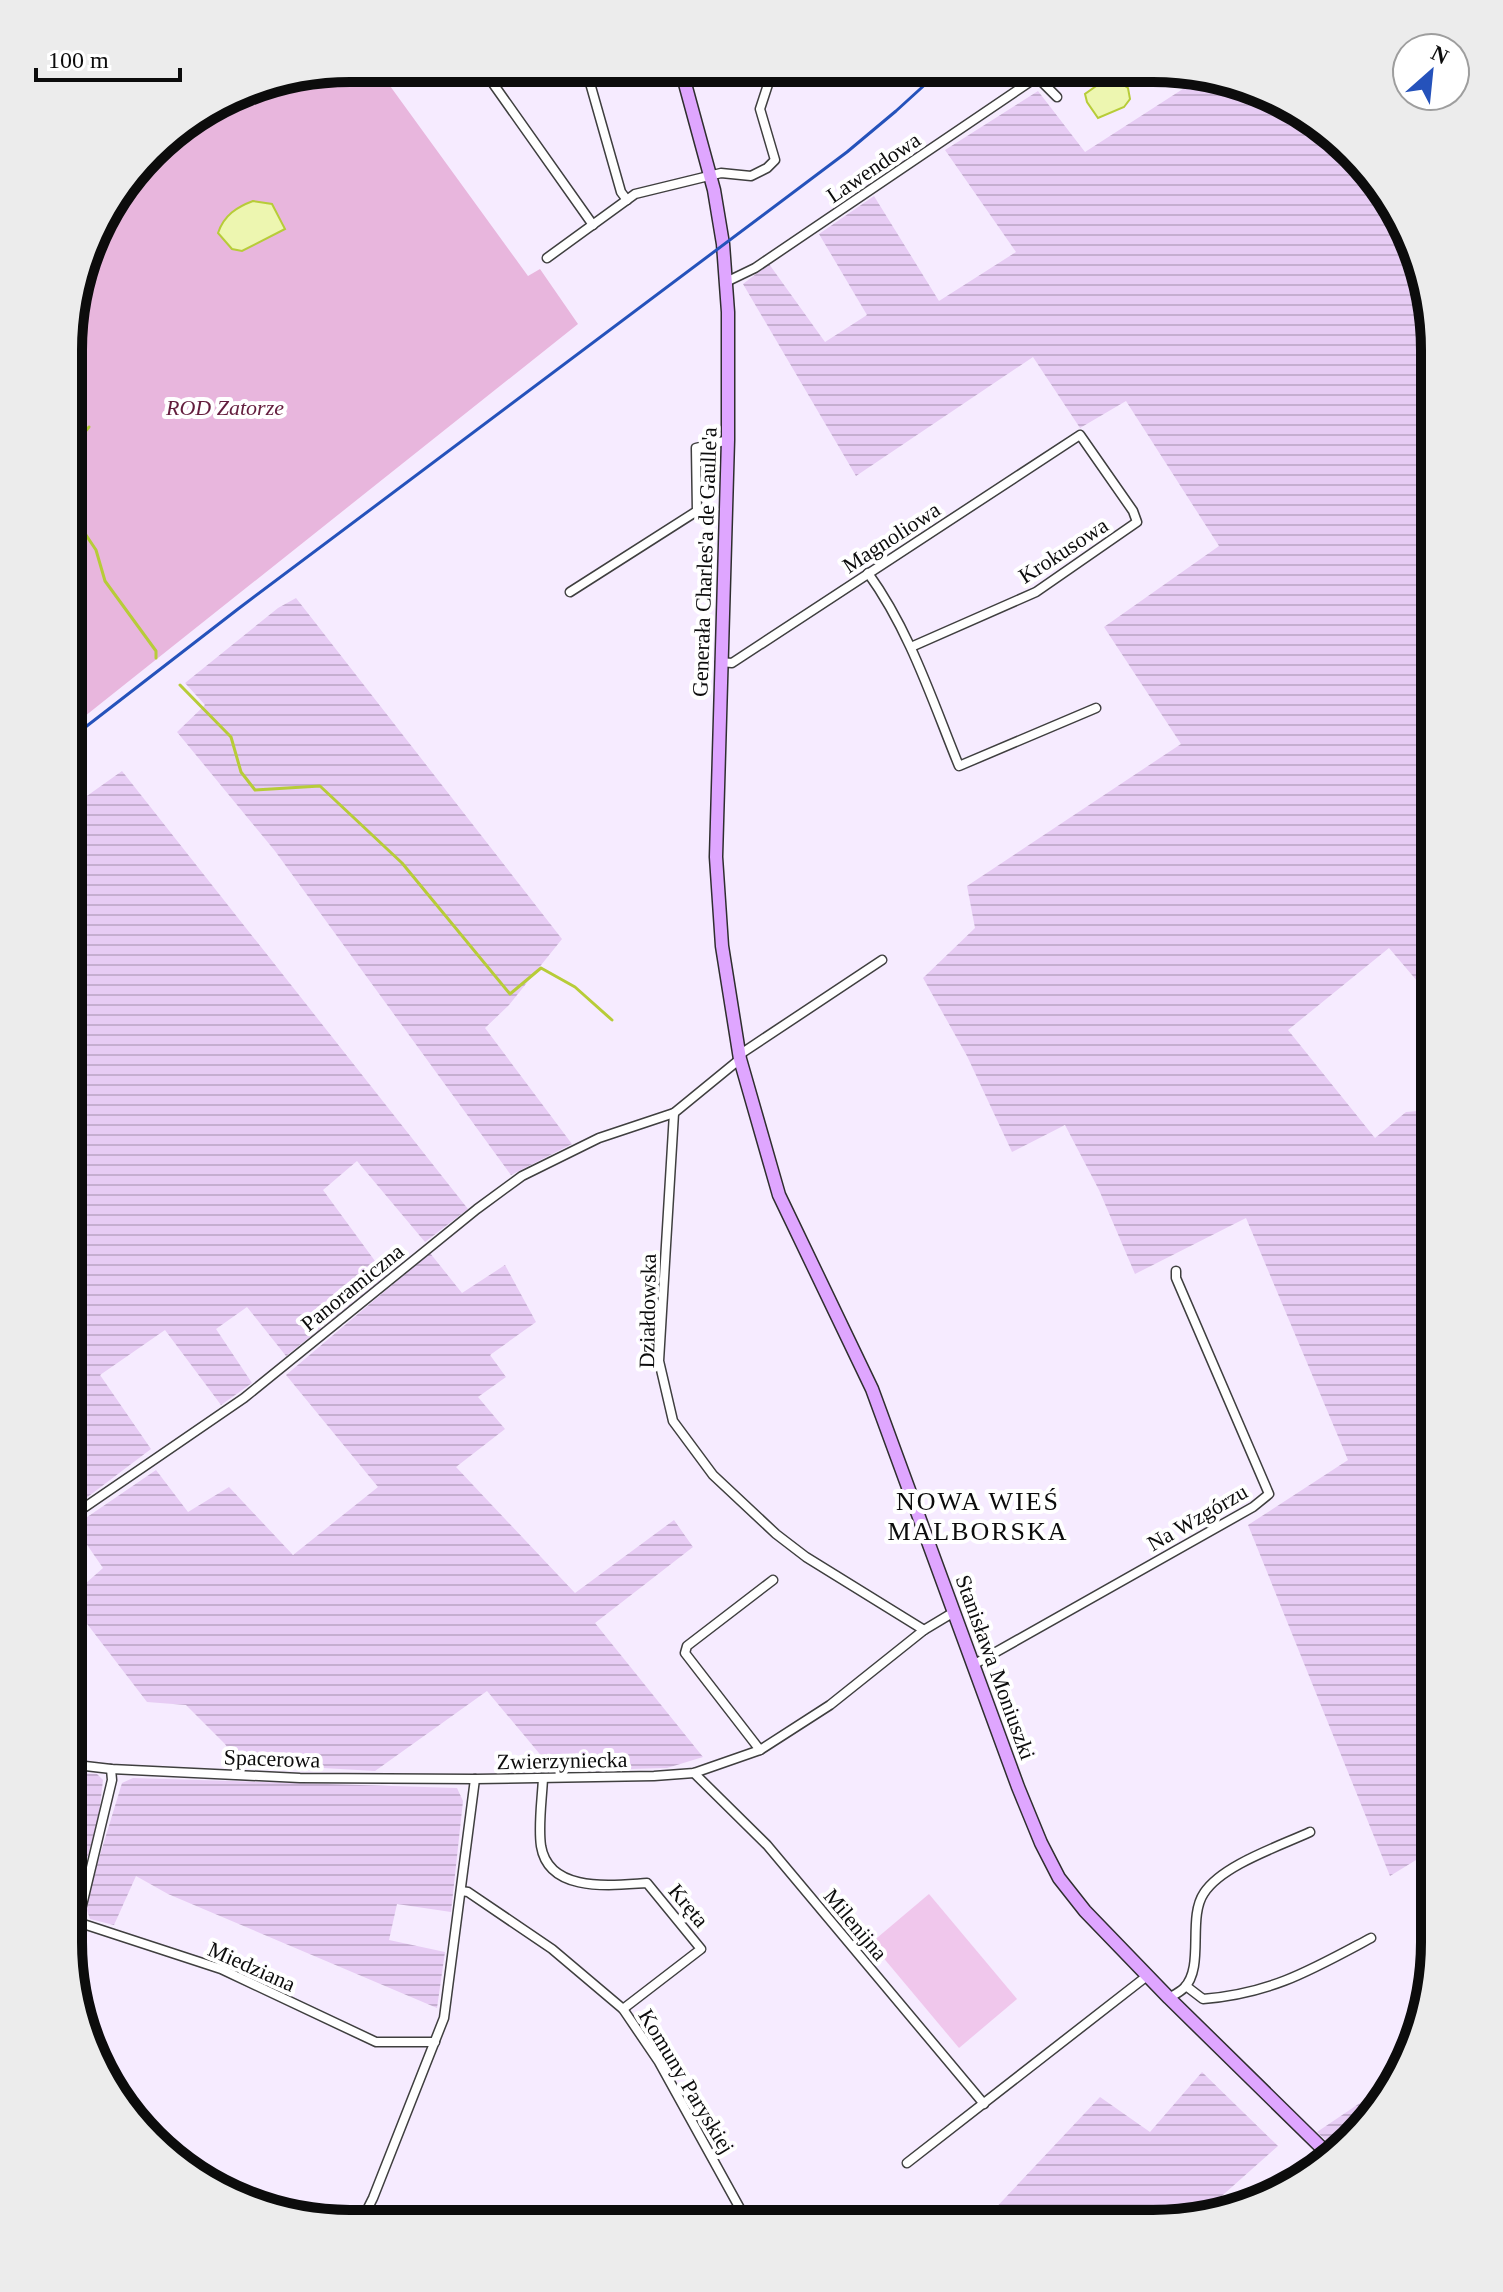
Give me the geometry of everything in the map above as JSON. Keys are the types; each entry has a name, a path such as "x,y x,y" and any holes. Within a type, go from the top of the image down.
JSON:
{"main road":[{"name":"Generała Charles'a de Gaulle'a","path":"685,82 711,176 721,229 726,282 728,440 716,857 722,946 740,1057"},
{"name":"Stanisława Moniuszki","path":"740,1057 779,1195 872,1389 1023,1798 1059,1878 1085,1911 1147,1976 1323,2149"}],"street":[{"path":"492,82 593,225"},
{"path":"590,82 621,192 627,200"},
{"path":"547,258 635,194 730,173 751,176 767,168 775,160 760,109 769,82"},
{"name":"Lawendowa","path":"726,282 745,274 1030,82"},
{"name":"Lawendowa","path":"1042,82 1057,97"},
{"name":"Magnoliowa","path":"720,662 732,663 1080,435"},
{"name":"Krokusowa","path":"911,647 1036,592 1137,522 1133,511 1080,435"},
{"path":"570,592 697,511 696,448 728,440"},
{"path":"868,573 887,600 911,647 959,766 1096,708"},
{"path":"674,1113 740,1057 882,960"},
{"name":"Panoramiczna","path":"82,1509 244,1398 522,1176 599,1138 674,1113"},
{"name":"Działdowska","path":"674,1113 659,1361 673,1421 713,1475 776,1534 806,1557 924,1630"},
{"name":"Na Wzgórzu","path":"973,1665 1253,1507 1269,1494 1176,1278 1176,1271"},
{"path":"760,1750 685,1653 687,1646 773,1580"},
{"path":"924,1630 954,1612"},
{"name":"Zwierzyniecka","path":"367,2210 435,2042 448,1999 475,1779 694,1773 760,1750 830,1705 924,1630"},
{"name":"Spacerowa","path":"82,1766 300,1778 475,1779"},
{"path":"82,1888 112,1780 111,1769"},
{"name":"Milenijna","path":"694,1773 767,1845 984,2104"},
{"name":"Kręta","path":"543,1778 541,1848 548,1863 560,1875 576,1883 647,1883 701,1949 623,2009"},
{"path":"1169,1998 1186,1986 1193,1965 1198,1904 1205,1891 1226,1872 1310,1832"},
{"name":"Komuny Paryskiej","path":"461,1891 468,1892 552,1949 623,2009 659,2062 741,2210"},
{"name":"Miedziana","path":"82,1923 221,1969 376,2042 435,2042"},
{"path":"1186,1986 1203,1999 1251,1992 1287,1982 1371,1938"},
{"path":"907,2163 1147,1976"}],"shaded area":[{"path":"1102,82 1119,82 1128,88 1130,99 1124,107 1098,118 1085,94"},
{"path":"1190,84 1256,102 1316,137 1343,160 1366,187 1401,247 1416,298 1421,350 1421,985 1389,948 1288,1030 1375,1138 1406,1112 1421,1111 1420,1858 1390,1876 1248,1525 1348,1460 1246,1218 1135,1274 1099,1190 1065,1125 1012,1152 967,1056 923,978 975,928 967,886 1181,744 1104,627 1219,546 1126,401 1080,428 1033,357 856,476 743,284 769,264 825,342 867,315 819,234 874,196 939,301 1016,252 945,150 1038,91 1085,152"},
{"path":"253,201 272,204 285,229 242,251 232,249 218,233 232,212"},
{"path":"296,598 562,939 509,1005 485,1028 572,1144 511,1175 275,851 177,732 205,705 185,683 278,608"},
{"path":"122,771 468,1209 425,1242 357,1161 323,1190 386,1276 286,1356 247,1307 216,1329 252,1383 221,1405 165,1330 100,1375 151,1449 82,1501 82,799"},
{"path":"430,1253 462,1293 505,1265 536,1322 490,1355 506,1377 478,1397 505,1429 456,1467 575,1593 674,1520 693,1547 595,1623 703,1757 667,1768 554,1771 487,1691 375,1771 237,1763 225,1744 186,1705 147,1702 82,1617 82,1587 103,1568 82,1538 82,1521 156,1470 188,1512 229,1487 293,1555 378,1487 286,1375"},
{"path":"82,1773 97,1774 103,1780 99,1814 86,1863 82,1861"},
{"path":"133,1778 457,1788 463,1801 451,1912 397,1904 389,1940 445,1952 437,2008 168,1894 136,1876 114,1925 90,1919 87,1910 89,1891 122,1783"},
{"path":"929,1894 1017,1999 959,2048 871,1943"},
{"path":"1202,2072 1278,2146 1215,2203 1153,2210 994,2210 1100,2097 1150,2132"},
{"path":"1374,2093 1355,2119 1330,2144 1317,2132"}],"green space":[{"name":"ROD Zatorze","path":"387,82 528,276 540,269 578,324 82,718 84,315 96,264 118,216 148,173 173,148 216,118 264,96 315,84"}],"waterway":[{"path":"82,435 89,427"},
{"path":"82,529 96,550 105,581 156,651 156,658"},
{"path":"180,685 231,737 241,772 255,790 320,786 402,863 510,994 541,968 575,987 612,1020"}],"railway":[{"path":"82,730 847,152 928,82"}],"district":[{"name":"NOWA WIEŚ MALBORSKA","path":"978,1516"}]}
